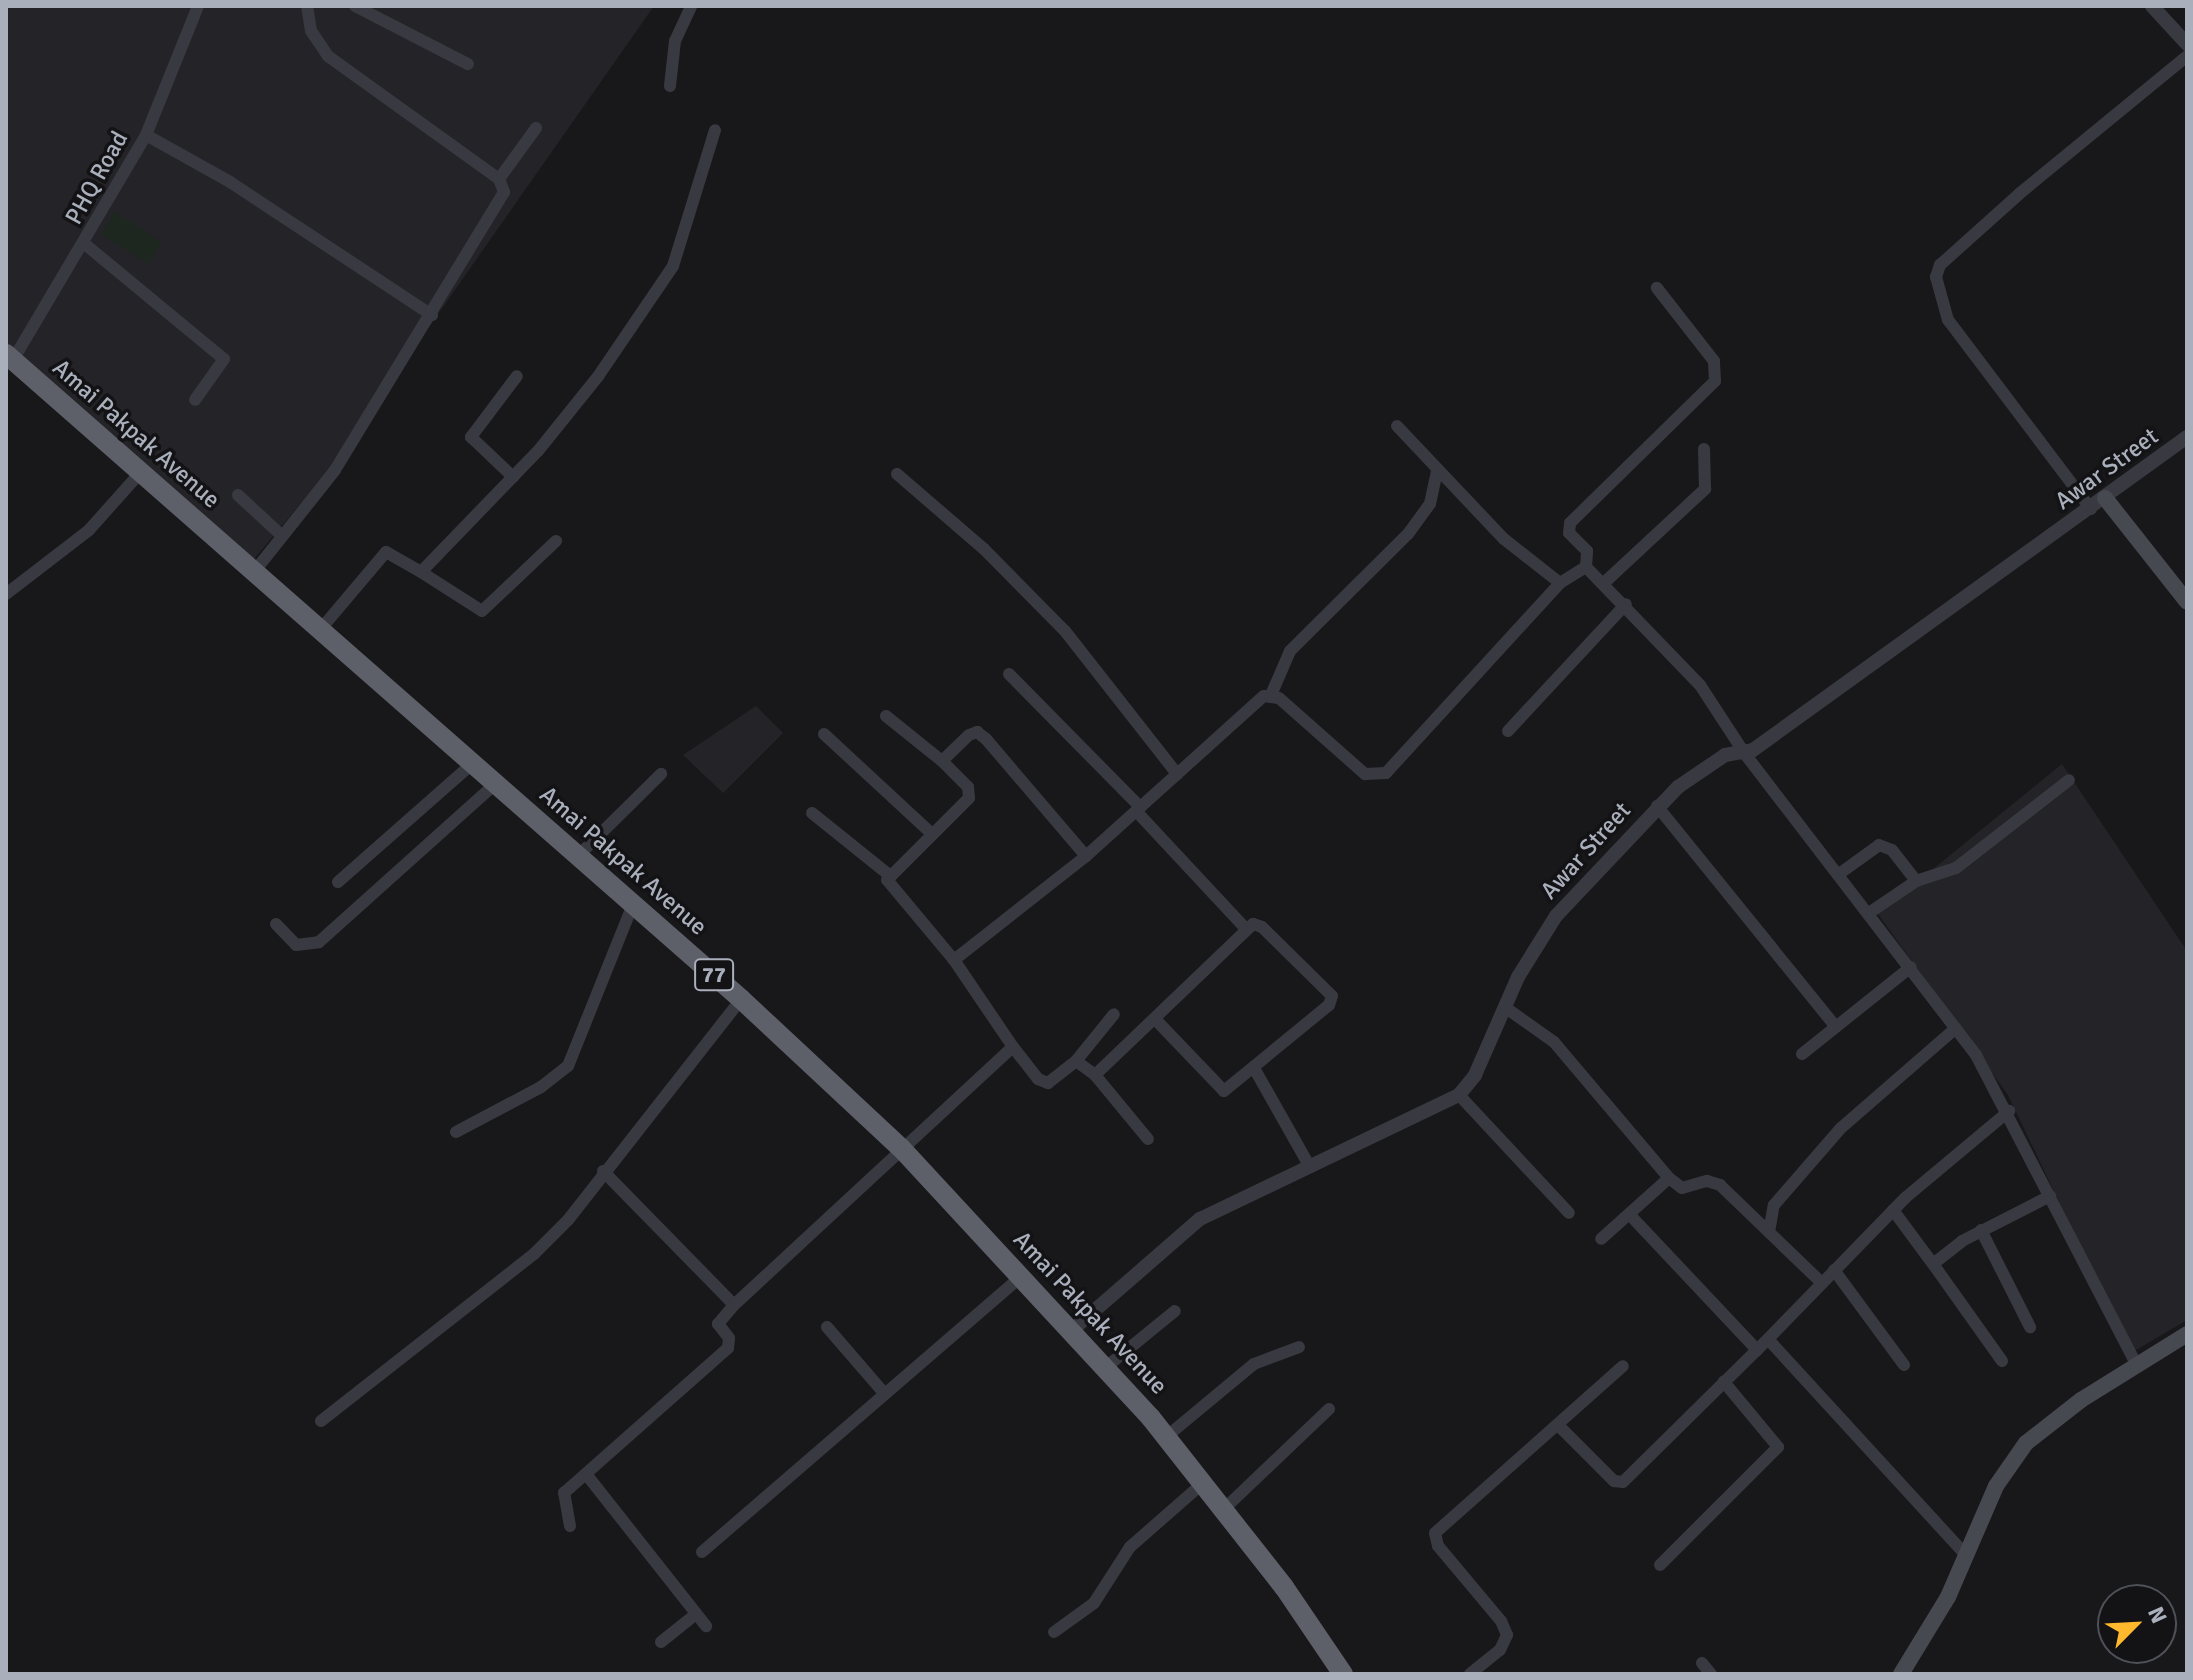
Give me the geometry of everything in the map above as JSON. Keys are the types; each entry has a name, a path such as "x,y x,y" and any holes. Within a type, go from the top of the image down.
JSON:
{"highway":[{"name":"Amai Pakpak Avenue","path":"10,357 741,999 901,1148 1166,1437 1224,1509 1343,1674"}],"main road":[{"path":"2098,503 2187,602"},
{"path":"1901,1674 1948,1597 1964,1553 1996,1486 2026,1443 2136,1364 2187,1334"}],"street":[{"name":"PHQ Road","path":"10,357 86,245 146,135 198,6"},
{"path":"307,6 311,31 328,56 499,179"},
{"path":"355,6 468,64"},
{"path":"670,86 675,41 691,6"},
{"path":"2152,6 2187,44"},
{"path":"2098,503 1948,320 1936,277 1940,265 2019,194 2187,56"},
{"path":"254,572 335,470 502,200 499,179 536,128"},
{"path":"421,572 513,477 599,375 650,305 684,238 715,130"},
{"path":"146,135 230,182 432,315"},
{"path":"86,245 224,359 195,400"},
{"path":"1586,567 1587,551 1569,533 1570,523 1715,381 1714,361 1657,288"},
{"path":"513,477 471,437 517,376"},
{"path":"1397,426 1437,472 1504,539 1560,583"},
{"name":"Awar Street","path":"1459,1095 1475,1075 1506,1008 1556,916 1657,806 1715,760 1745,754 2187,437"},
{"path":"1605,582 1705,489 1704,449"},
{"path":"954,960 1086,856 1256,700 1271,695 1290,651 1422,514 1437,472"},
{"path":"6,594 89,530 140,473"},
{"path":"897,474 984,549 1065,631 1177,774"},
{"path":"238,495 281,535"},
{"path":"320,630 386,552 482,611 556,541"},
{"path":"1586,567 1605,582 1700,685 1745,754 1956,1028 2009,1111 2136,1364"},
{"path":"1271,695 1365,774 1379,776 1560,583 1586,567"},
{"path":"1508,731 1626,604"},
{"path":"1009,674 1138,809 1245,928"},
{"path":"886,716 942,761 970,795 888,874"},
{"path":"942,761 977,732 1086,856"},
{"path":"824,734 931,833"},
{"path":"338,882 472,764"},
{"path":"578,856 661,774"},
{"path":"1869,913 1916,881 1956,868 2069,780"},
{"path":"276,924 296,945 319,942 495,784"},
{"path":"1657,806 1835,1026"},
{"path":"812,813 888,874 893,891 954,960 1013,1047 1044,1082 1055,1080 1076,1061 1114,1014"},
{"path":"1839,874 1879,845 1892,850 1916,881"},
{"path":"456,1132 541,1087 568,1066 633,904"},
{"path":"1095,1075 1156,1020 1245,928 1262,927 1332,996 1329,1005 1227,1090 1219,1090 1156,1020"},
{"path":"1802,1054 1911,967"},
{"path":"321,1421 534,1254 579,1207 603,1171 741,999"},
{"path":"1506,1008 1554,1042 1669,1178 1682,1188 1707,1181 1720,1185 1822,1283"},
{"path":"1769,1232 1774,1205 1837,1133 1956,1028"},
{"path":"570,1526 564,1493 728,1348 729,1338 718,1324 734,1305 1013,1047"},
{"path":"1076,1061 1095,1075 1148,1139"},
{"path":"1254,1068 1310,1167"},
{"path":"1071,1331 1180,1232 1459,1095 1569,1213"},
{"path":"1559,1426 1614,1481 1623,1482 1893,1210 2009,1111"},
{"path":"603,1171 734,1305"},
{"path":"1601,1239 1669,1178"},
{"path":"1933,1264 1981,1230 2050,1196"},
{"path":"1893,1210 2002,1361"},
{"path":"1629,1214 1757,1350"},
{"path":"1981,1230 2030,1327"},
{"path":"1834,1270 1904,1365"},
{"path":"702,1552 1021,1277"},
{"path":"1105,1368 1175,1311"},
{"path":"827,1327 884,1393"},
{"path":"1768,1339 1964,1553"},
{"path":"1166,1437 1254,1364 1299,1347"},
{"path":"1470,1674 1500,1650 1507,1635 1501,1621 1438,1546 1435,1533 1623,1366"},
{"path":"1660,1565 1778,1447 1724,1382"},
{"path":"1224,1509 1329,1409"},
{"path":"586,1474 706,1626"},
{"path":"1054,1632 1094,1603 1130,1547 1203,1483"},
{"path":"661,1642 696,1614"},
{"path":"1702,1663 1711,1674"}],"shaded area":[{"path":"6,6 654,6 328,471 254,559 6,351"},
{"path":"115,212 162,242 148,264 101,234"},
{"path":"756,706 783,733 723,793 683,755"},
{"path":"2062,764 2187,951 2187,1320 2131,1353 2008,1095 1878,914"}]}
